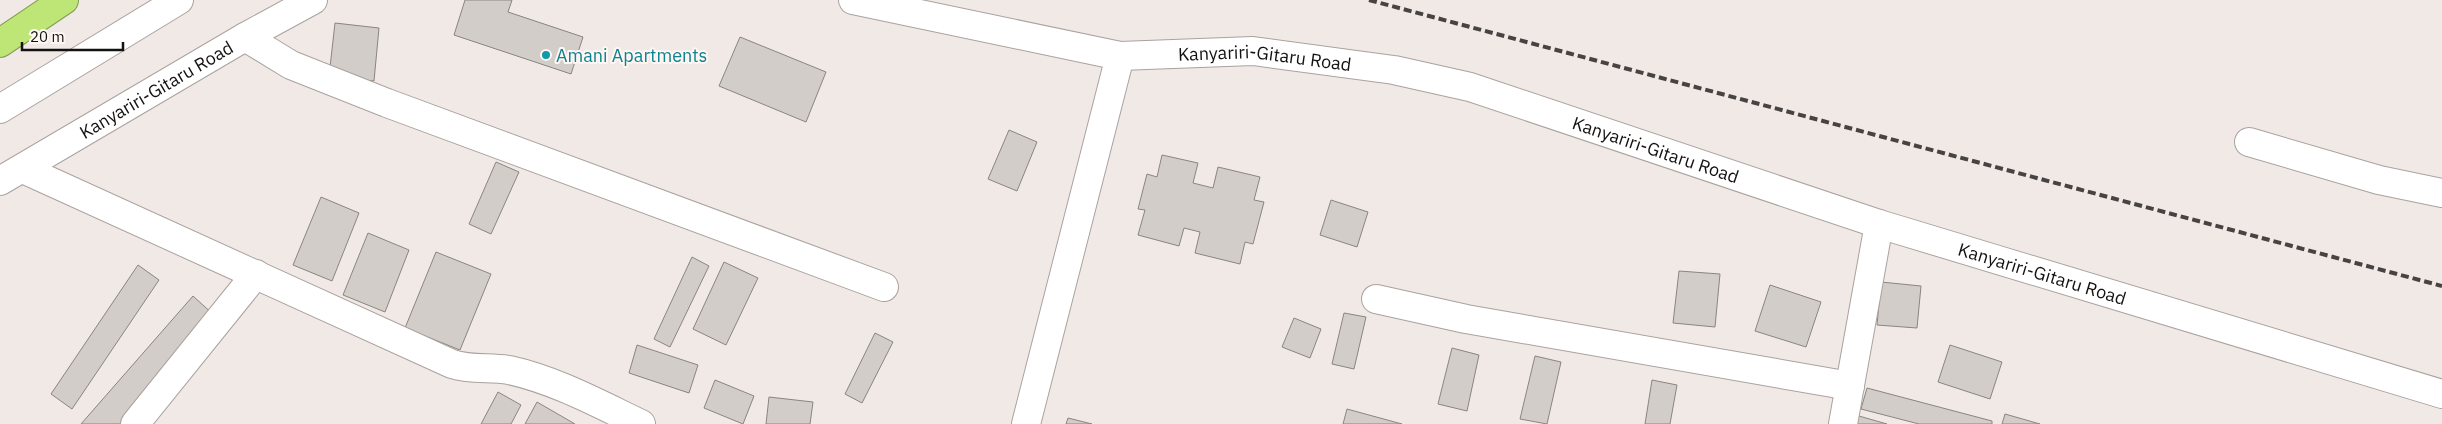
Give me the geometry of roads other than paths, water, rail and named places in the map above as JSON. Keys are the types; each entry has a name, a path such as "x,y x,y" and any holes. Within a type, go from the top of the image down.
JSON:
{"highway":[{"path":"0,43 64,0"}],"street":[{"path":"0,110 179,0"},
{"name":"Kanyariri-Gitaru Road","path":"12,175 245,37 313,0"},
{"name":"Kanyariri-Gitaru Road","path":"853,0 1120,56 1253,51 1394,70 1470,87 1879,224 2442,394"},
{"path":"245,37 291,65 387,103 884,287"},
{"path":"1026,424 1120,56"},
{"path":"2249,142 2379,180 2442,193"},
{"path":"12,175 256,274 452,364 462,367 509,370 556,385 641,424"},
{"path":"1843,424 1879,224"},
{"path":"135,424 256,274"},
{"path":"1376,299 1466,319 1850,386"}],"railway":[{"path":"1369,0 2442,286"}],"place":[{"name":"Amani Apartments","path":"546,55"}]}
